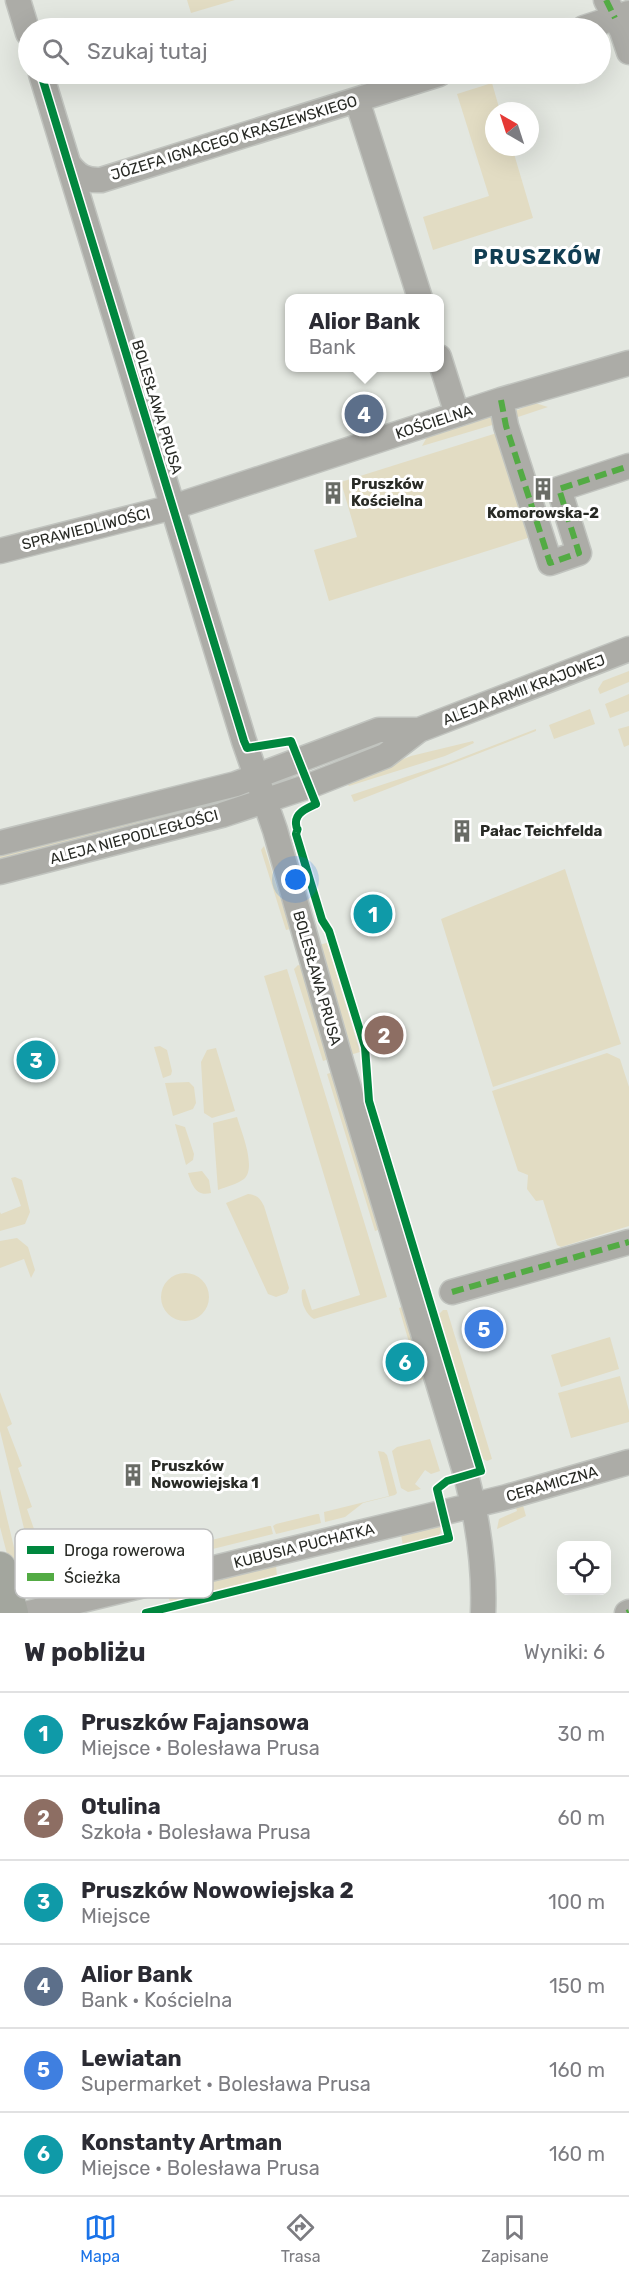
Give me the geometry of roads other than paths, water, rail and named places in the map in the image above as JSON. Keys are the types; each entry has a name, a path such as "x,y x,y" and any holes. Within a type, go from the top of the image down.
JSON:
{"main road":[{"path":"0,1568 12,1613"}],"street":[{"path":"18,0 23,18"},
{"path":"603,18 617,11 629,52"},
{"name":"BOLESŁAWA PRUSA","path":"44,84 244,741 266,801 342,1065 474,1505 481,1549 483,1613"},
{"name":"JÓZEFA IGNACEGO KRASZEWSKIEGO","path":"68,163 85,179 101,180 407,84"},
{"path":"357,100 419,294"},
{"name":"KOŚCIELNA","path":"173,507 501,400 629,363"},
{"path":"444,372 457,414"},
{"path":"501,400 506,426 550,563 579,554 559,489 629,466"},
{"name":"SPRAWIEDLIWOŚCI","path":"0,551 173,507"},
{"name":"ALEJA ARMII KRAJOWEJ","path":"266,801 385,756 418,730 629,649"},
{"name":"ALEJA ARMII KRAJOWEJ","path":"258,777 379,730 418,730"},
{"name":"ALEJA NIEPODLEGŁOŚCI","path":"0,843 215,790 258,777"},
{"name":"ALEJA NIEPODLEGŁOŚCI","path":"0,872 222,815 266,801"},
{"path":"452,1292 629,1242"},
{"name":"CERAMICZNA","path":"474,1505 629,1462"},
{"name":"KUBUSIA PUCHATKA","path":"213,1568 474,1505"},
{"name":"KUBUSIA PUCHATKA","path":"29,1613 91,1598"}],"place":[{"name":"Alior Bank","path":"364,414"},
{"name":"Komorowska-2","path":"543,489"},
{"name":"Pruszków Kościelna","path":"333,493"},
{"name":"Pałac Teichfelda","path":"462,831"},
{"name":"Pruszków Fajansowa","path":"373,914"},
{"name":"Otulina","path":"384,1035"},
{"name":"Pruszków Nowowiejska 2","path":"36,1060"},
{"name":"Lewiatan","path":"484,1329"},
{"name":"Konstanty Artman","path":"405,1362"},
{"name":"Pruszków Nowowiejska 1","path":"133,1475"}],"district":[{"name":"PRUSZKÓW","path":"538,257"}]}
